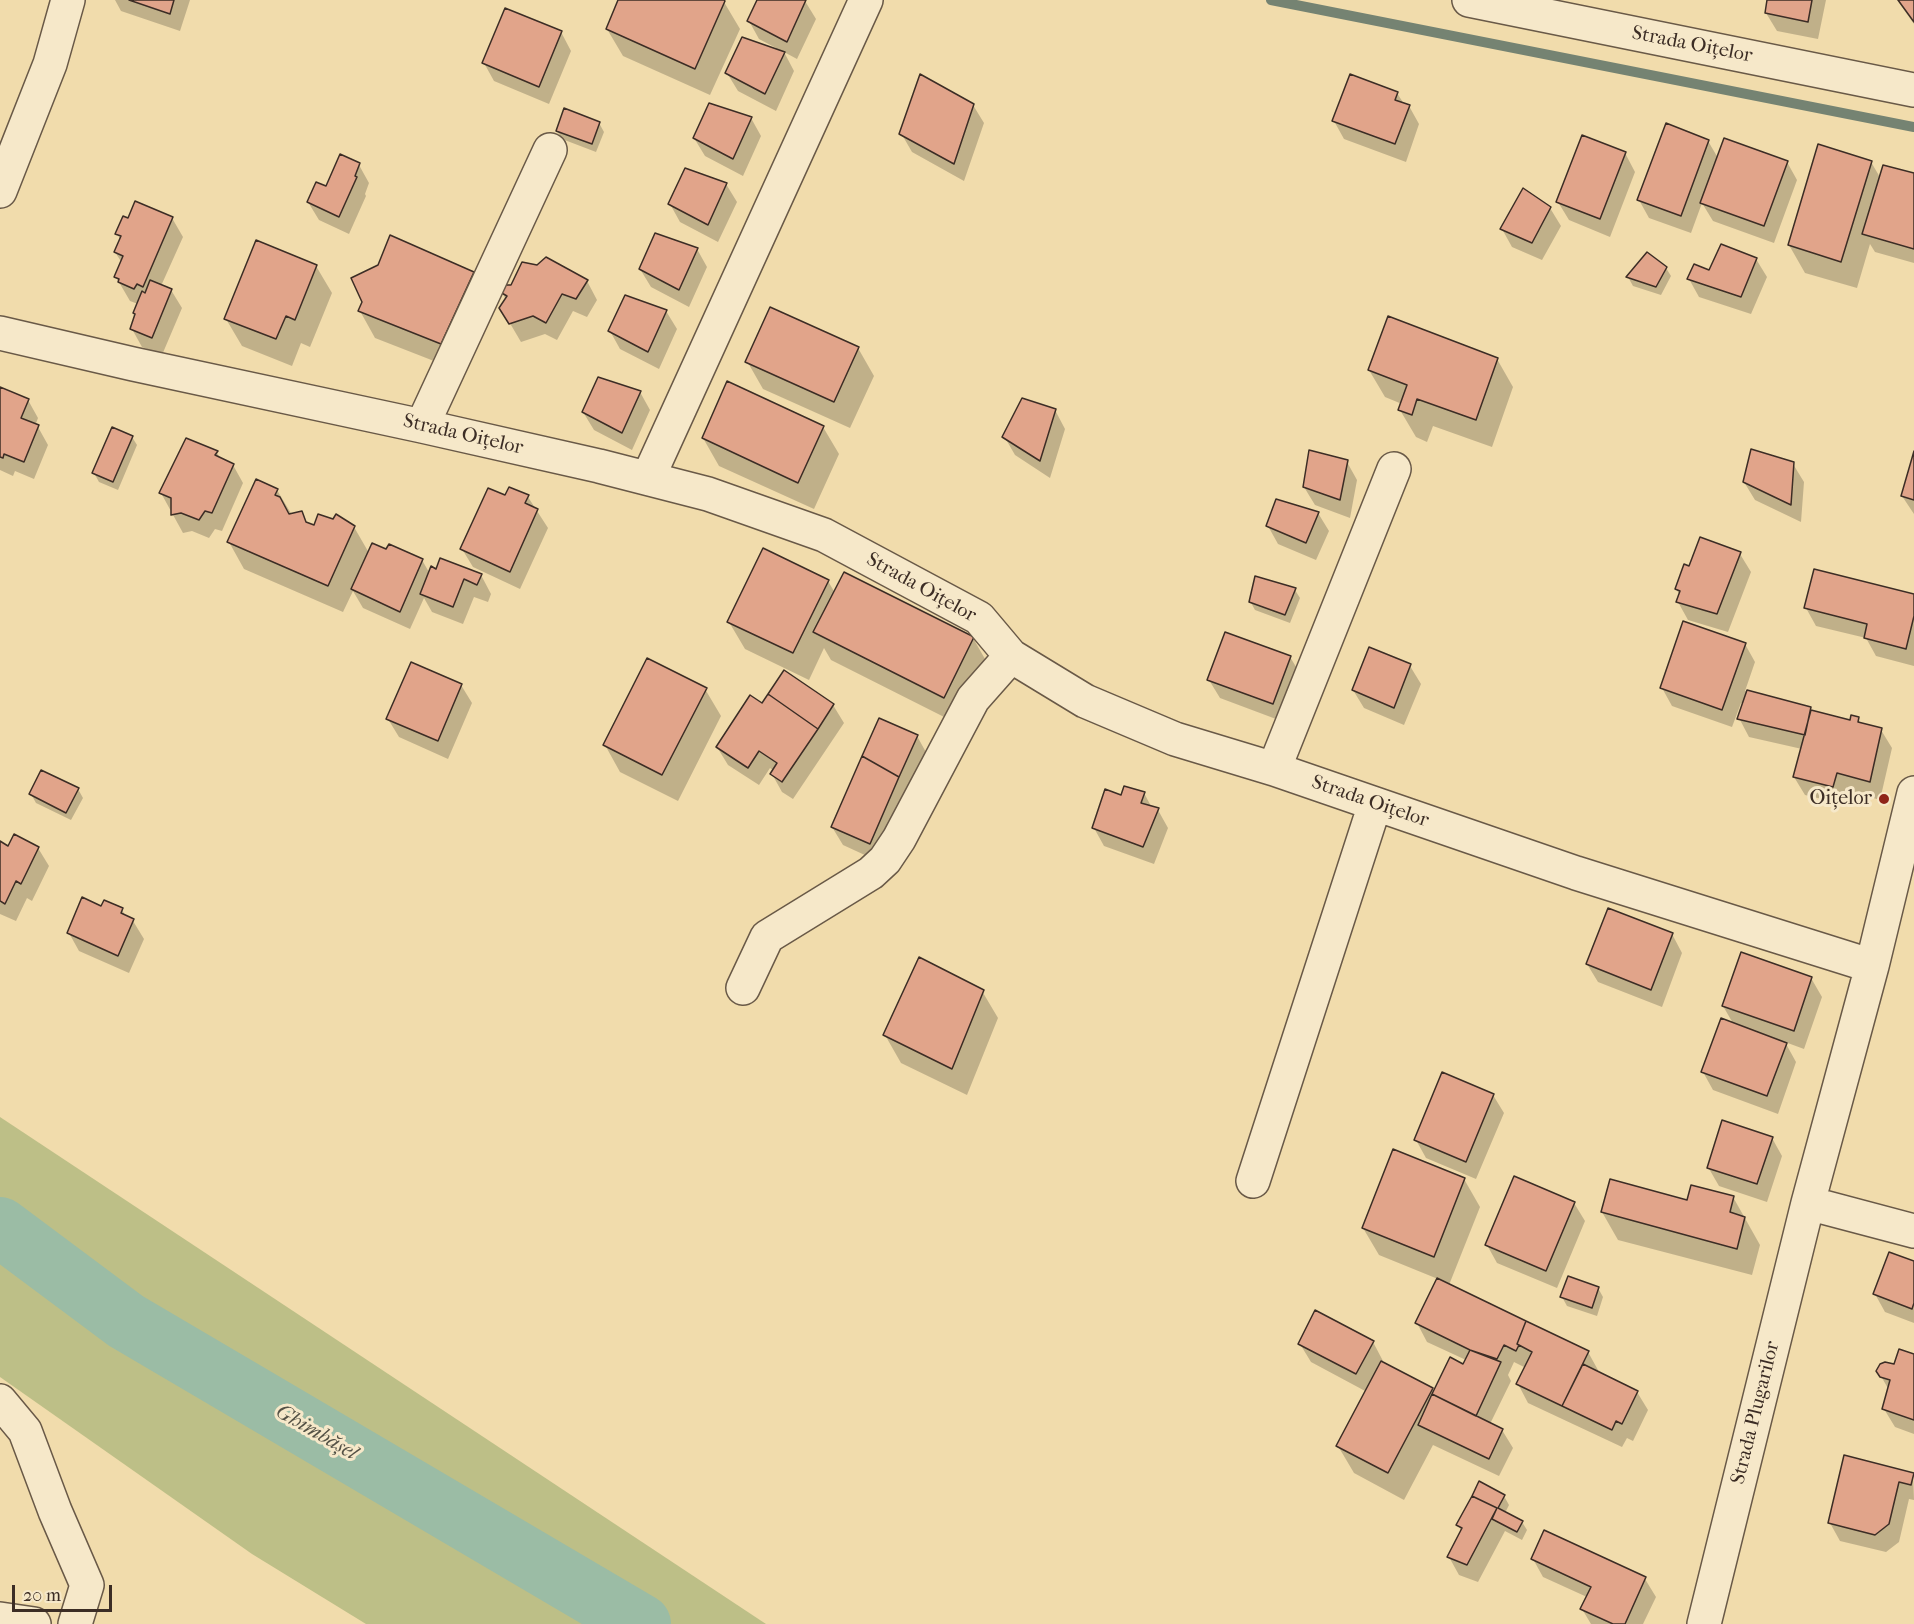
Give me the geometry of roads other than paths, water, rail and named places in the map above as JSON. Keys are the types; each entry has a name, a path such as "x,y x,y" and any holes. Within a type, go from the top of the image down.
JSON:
{"street":[{"path":"0,191 50,64 68,0"},
{"path":"648,478 866,0"},
{"name":"Strada Oițelor","path":"1469,0 1914,90"},
{"path":"422,426 550,150"},
{"name":"Strada Oițelor","path":"0,333 422,426 708,494 824,536 980,618 1011,656 1085,701 1174,739 1274,769 1576,873 1872,966"},
{"path":"1274,769 1394,469"},
{"path":"743,988 767,937 871,873 885,860 899,839 973,699 1011,656"},
{"name":"Strada Plugarilor","path":"1704,1624 1808,1203 1872,966 1901,904 1914,793"},
{"path":"1254,1181 1375,804"},
{"path":"1808,1203 1914,1231"},
{"path":"0,1401 25,1431 55,1511 87,1585 75,1624"},
{"path":"0,1619 34,1624"}],"waterway":[{"path":"1271,0 1914,127"},
{"name":"Ghimbășel","path":"0,1227 126,1321 641,1624"}],"place":[{"name":"Oițelor","path":"1884,799"}]}
